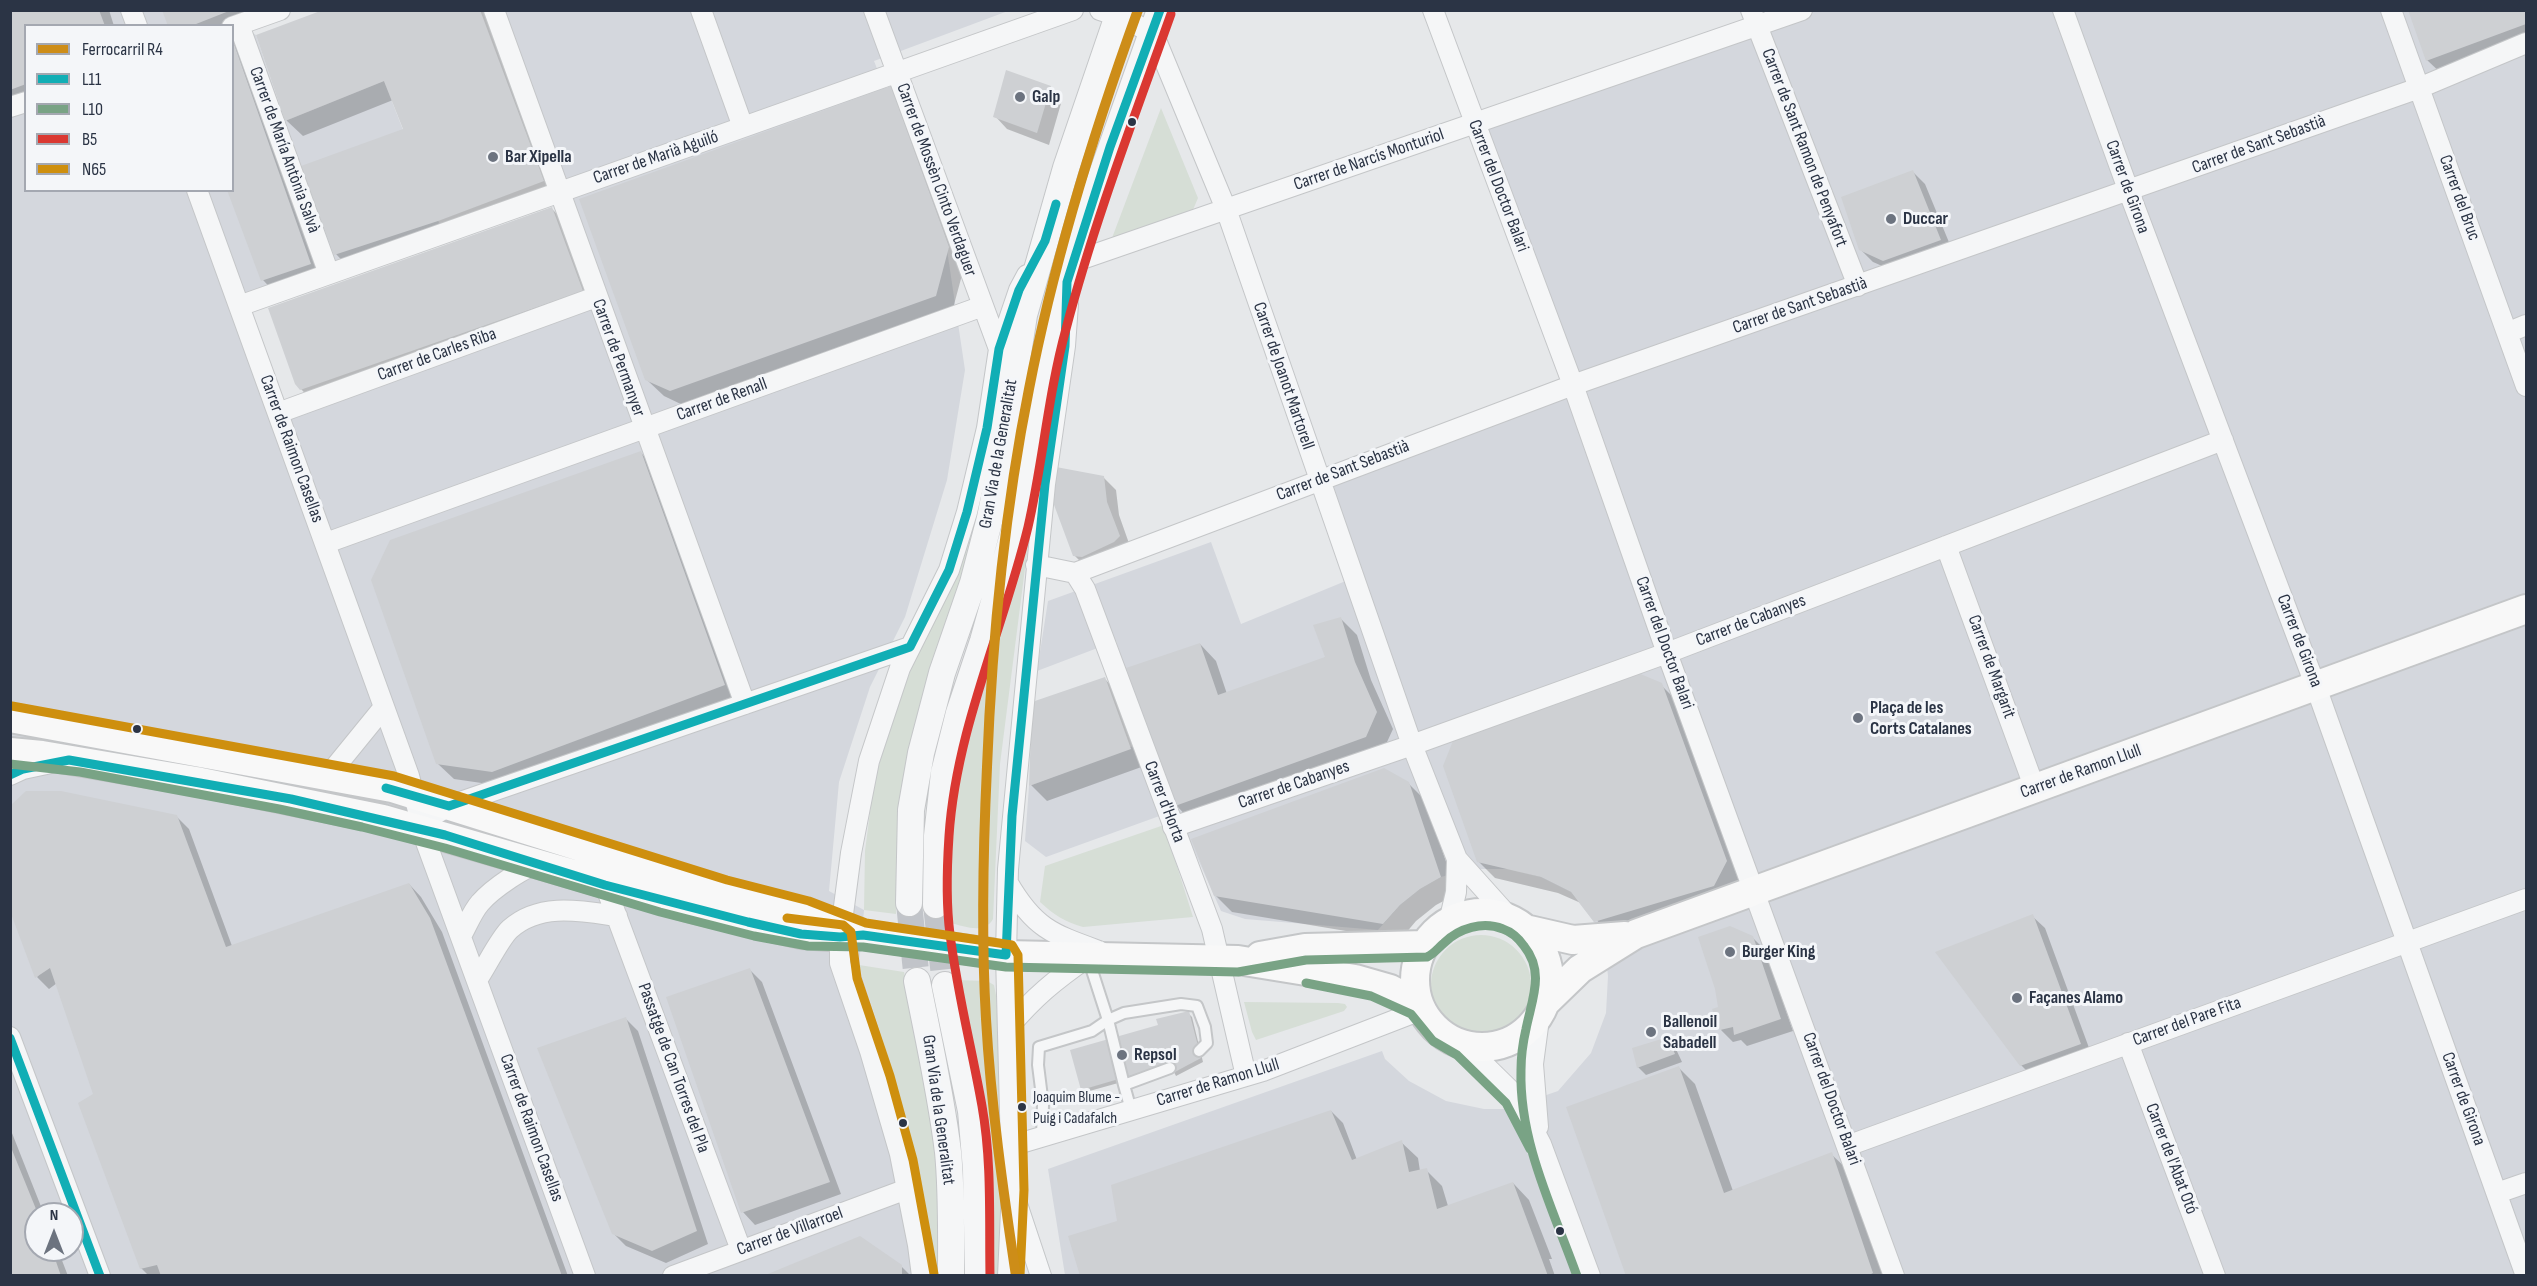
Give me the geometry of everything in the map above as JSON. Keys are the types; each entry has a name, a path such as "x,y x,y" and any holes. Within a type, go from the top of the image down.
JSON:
{"main road":[{"name":"Carrer de Ramon Llull","path":"1636,934 2526,609"},
{"path":"10,718 415,794 848,932"},
{"path":"10,752 69,760 291,799 421,829 606,885 790,932 848,932 1006,955 1228,960 1365,981 1390,989 1420,1007 1441,1032 1464,1045 1503,1043 1524,1032 1580,969 1636,934"},
{"path":"1420,1007 1416,992 1416,971 1425,945 1449,922 1470,914 1489,914 1573,940 1636,934"},
{"path":"1517,923 1544,952 1547,966 1543,1010"},
{"path":"1228,960 1305,948 1425,945"}],"street":[{"path":"236,26 280,10"},
{"name":"Carrer de Permanyer","path":"494,10 558,193 745,704"},
{"path":"701,10 743,127"},
{"name":"Carrer de Mossèn Cinto Verdaguer","path":"874,10 999,349"},
{"name":"Carrer de Marià Aguiló","path":"239,306 1073,10"},
{"name":"Carrer del Doctor Balari","path":"1433,10 1573,385 1667,653 1894,1275"},
{"name":"Carrer de Narcís Monturiol","path":"1070,272 1226,209 1474,123 1754,18 1802,10"},
{"name":"Carrer de Girona","path":"2063,10 2129,192 2316,687 2526,1275"},
{"name":"Carrer del Bruc","path":"2391,10 2526,386"},
{"path":"1113,12 1156,22"},
{"name":"Gran Via de la Generalitat","path":"909,903 911,810 921,753 942,673 973,583 990,518 1001,463 1023,315 1113,12"},
{"name":"Carrer de Sant Ramon de Penyafort","path":"1754,18 1858,286"},
{"name":"Carrer de Joanot Martorell","path":"1156,22 1226,209 1412,745 1456,859 1517,923"},
{"name":"Gran Via de la Generalitat","path":"936,905 937,836 949,752 1016,524 1042,378 1070,272 1110,147 1156,22"},
{"name":"Carrer de María Antònia Salvà","path":"236,26 328,274"},
{"name":"Carrer de Sant Sebastià","path":"1080,581 1319,480 1573,385 2129,192 2419,88 2526,44"},
{"name":"Carrer de Raimon Casellas","path":"198,192 415,794 421,829 585,1275"},
{"path":"922,1275 900,1154 870,1051 840,963 848,932 851,853 869,761 888,700 910,647 949,570 967,512 987,428 999,349 1019,290 1046,241"},
{"path":"1008,1275 1012,1190 1006,955 1011,816 1028,669 1045,484 1065,346 1070,272"},
{"name":"Carrer de Carles Riba","path":"278,413 596,297"},
{"name":"Carrer de Renall","path":"326,543 983,306"},
{"path":"2507,333 2526,325"},
{"name":"Carrer de Cabanyes","path":"1173,827 1412,745 1667,653 2223,440"},
{"name":"Carrer de Margarit","path":"1946,546 2035,789"},
{"path":"1036,566 1080,581"},
{"name":"Carrer d'Horta","path":"1080,581 1212,929 1228,960 1246,1076"},
{"path":"421,829 434,815 449,806 910,647"},
{"path":"327,777 384,707"},
{"path":"10,775 23,769 69,760"},
{"name":"Carrer de Joanot Martorell","path":"1449,922 1455,892 1456,859"},
{"path":"461,936 480,903 506,882 536,864 570,861 640,876 685,880"},
{"path":"1008,882 1032,918 1052,933 1118,958"},
{"name":"Passatge de Can Torres del Pla","path":"606,885 741,1250"},
{"name":"Carrer del Pare Fita","path":"1847,1146 2526,899"},
{"path":"477,980 510,929 541,911 576,910 617,916"},
{"path":"1008,1028 1027,1005 1051,982 1088,957"},
{"name":"Gran Via de la Generalitat","path":"917,981 941,1102 948,1153 951,1191 951,1275"},
{"name":"Gran Via de la Generalitat","path":"945,985 971,1110 976,1169 978,1275"},
{"name":"Carrer de Ramon Llull","path":"1011,1146 1246,1076 1420,1007"},
{"path":"1541,1144 1535,1116 1533,1087 1534,1045 1543,1010"},
{"path":"10,1037 100,1275"},
{"name":"Carrer de l'Abat Otó","path":"2128,1043 2215,1275"},
{"path":"1464,1045 1516,1096 1541,1144 1590,1275"},
{"path":"2497,1193 2526,1183"},
{"name":"Carrer de Villarroel","path":"673,1275 907,1189"},
{"path":"1012,1190 1041,1275"}],"lane":[{"path":"1088,957 1108,1020 1131,1110"},
{"path":"1042,1137 1043,1105 1038,1065 1039,1047 1092,1031 1124,1013 1181,1005 1197,1006 1205,1027 1207,1043 1199,1051"},
{"path":"1124,1085 1170,1068"}],"shaded area":[{"path":"10,11 280,11 239,25 256,35 285,121 384,81 443,233 239,306 278,413 596,297 494,11 1008,11 874,61 946,243 965,370 947,480 905,617 870,687 839,782 829,891 864,910 859,965 894,1077 931,1275 11,1275"},
{"path":"1802,11 2526,11 2526,1275 1065,1275 1048,1169 1382,1051 1385,1059 1409,1081 1446,1101 1484,1109 1506,1109 1558,1091 1591,1053 1606,1013 1608,976 1604,942 1594,922 1571,892 1541,877 1512,869 1472,869 1441,877 1420,889 1400,905 1378,930 1245,919 1221,911 1176,810 1046,857 1025,841 1029,786 1149,740 1116,641 1037,671 1048,601 1211,542 1241,624 1353,578 1319,480 1573,385 1474,123"},
{"path":"1161,108 1198,198 1192,212 1112,238"},
{"path":"991,455 968,565 903,791 897,855 896,914 864,910 865,851 873,789 887,734"},
{"path":"1036,482 1000,764 993,919 985,927 968,927 950,923 948,863 952,799 961,746"},
{"path":"1164,825 1193,917 1083,927 1060,918 1040,902 1045,866"},
{"path":"1481,935 1500,939 1516,950 1527,966 1531,985 1527,1004 1516,1020 1500,1031 1481,1035 1462,1031 1446,1020 1435,1004 1431,985 1435,966 1446,950 1462,939"},
{"path":"859,965 904,972 929,1093 940,1199 940,1275 931,1275 894,1077"},
{"path":"955,980 987,981 994,985 996,995 1003,1135 999,1275 987,1275"},
{"path":"1244,1002 1338,1003 1345,1004 1347,1007 1344,1011 1256,1040"}],"building":[{"path":"10,10 99,10 104,24 24,24 24,85 10,90"},
{"path":"162,10 229,10 196,24 167,24"},
{"path":"323,10 480,10 544,181 438,221 334,255 301,166 403,129 384,81 285,121 256,35"},
{"path":"2408,10 2526,10 2526,24 2426,61"},
{"path":"234,44 311,264 261,281 228,192 234,192"},
{"path":"1006,70 1051,86 1037,133 993,117"},
{"path":"891,86 949,247 936,296 670,391 645,380 579,199"},
{"name":"Duccar","path":"1913,170 1941,240 1883,261 1859,250 1841,197"},
{"path":"552,207 583,291 300,390 295,384 268,308"},
{"path":"641,451 725,685 492,772 436,764 371,580 390,540"},
{"path":"1056,467 1104,476 1107,502 1120,536 1114,542 1082,557 1073,556 1050,494"},
{"path":"1341,617 1355,662 1377,712 1366,737 1175,806 1126,668 1200,643 1218,695 1325,657 1313,625"},
{"path":"1638,673 1662,683 1727,861 1714,886 1594,922 1571,892 1541,877 1477,862 1443,766 1453,741"},
{"path":"1105,677 1131,749 1029,786 1032,702"},
{"path":"1384,768 1409,782 1441,877 1420,889 1400,905 1383,924 1214,896 1191,839"},
{"path":"26,791 61,791 177,815 226,947 409,883 430,918 562,1276 161,1276 157,1265 140,1269 78,1103 93,1094 50,968 35,978 10,911 10,806"},
{"name":"Façanes Alamo","path":"2033,914 2081,1044 2020,1066 1935,952"},
{"path":"1730,926 1753,936 1781,1019 1734,1035 1733,1027 1720,1030 1712,1009 1718,1007 1715,989 1698,937"},
{"path":"750,968 830,1182 741,1213 666,997"},
{"path":"1189,1011 1201,1058 1171,1074 1170,1064 1081,1090 1070,1050 1158,1025 1156,1019"},
{"path":"626,1017 697,1231 652,1251 612,1234 537,1048"},
{"path":"1668,1037 1675,1054 1637,1068 1632,1048"},
{"path":"1679,1066 1724,1193 1832,1152 1873,1273 1867,1276 1626,1276 1566,1107"},
{"path":"1331,1110 1352,1160 1402,1140 1409,1172 1427,1168 1437,1209 1513,1182 1548,1276 1080,1276 1068,1236 1117,1221 1111,1185"},
{"path":"10,1145 33,1202 24,1202 24,1262 56,1262 61,1276 10,1276"},
{"path":"860,1236 902,1265 902,1276 763,1276"}],"tunnel":[{"path":"909,903 917,981"},
{"path":"936,905 945,985"}],"rail line":[{"name":"R4","path":"1016,1276 994,1115 984,988 984,830 989,719 1000,577 1020,436 1050,293 1076,198 1138,10"}],"transit line":[{"name":"L11","path":"10,775 23,769 69,760 291,799 445,835 605,885 801,934 840,937 863,935 1006,955 1012,816 1045,484 1065,346 1067,282 1110,147 1160,10"},
{"name":"B5","path":"990,1276 989,1191 985,1127 953,956 947,898 953,796 970,718 1028,527 1055,378 1077,289 1115,170 1171,14"},
{"name":"L11","path":"386,788 449,806 910,647 949,570 967,512 987,428 999,349 1019,290 1045,241 1056,204"},
{"name":"N65","path":"12,706 394,776 727,880 809,901 866,923 1012,945 1018,955 1024,1190 1020,1276"},
{"name":"L10","path":"10,764 80,772 362,827 445,848 660,912 754,936 808,946 863,947 1006,967 1238,972 1306,960 1427,957 1457,933 1472,927 1487,926 1503,929 1520,941 1534,966 1534,996 1522,1054 1522,1097 1539,1175 1577,1276"},
{"name":"N65","path":"787,918 843,925 851,932 857,978 890,1076 913,1160 934,1274"},
{"name":"L10","path":"1306,983 1371,996 1411,1014 1433,1041 1457,1055 1506,1103 1530,1149"},
{"name":"L11","path":"10,1038 100,1276"}],"place":[{"name":"Galp","path":"1020,97"},
{"name":"Bar Xipella","path":"493,157"},
{"name":"Duccar","path":"1891,219"},
{"name":"Plaça de les Corts Catalanes","path":"1858,718"},
{"name":"Burger King","path":"1730,952"},
{"name":"Façanes Alamo","path":"2017,998"},
{"name":"Ballenoil Sabadell","path":"1651,1032"},
{"name":"Repsol","path":"1122,1055"},
{"name":"Joaquim Blume - Puig i Cadafalch","path":"1022,1107"}]}
